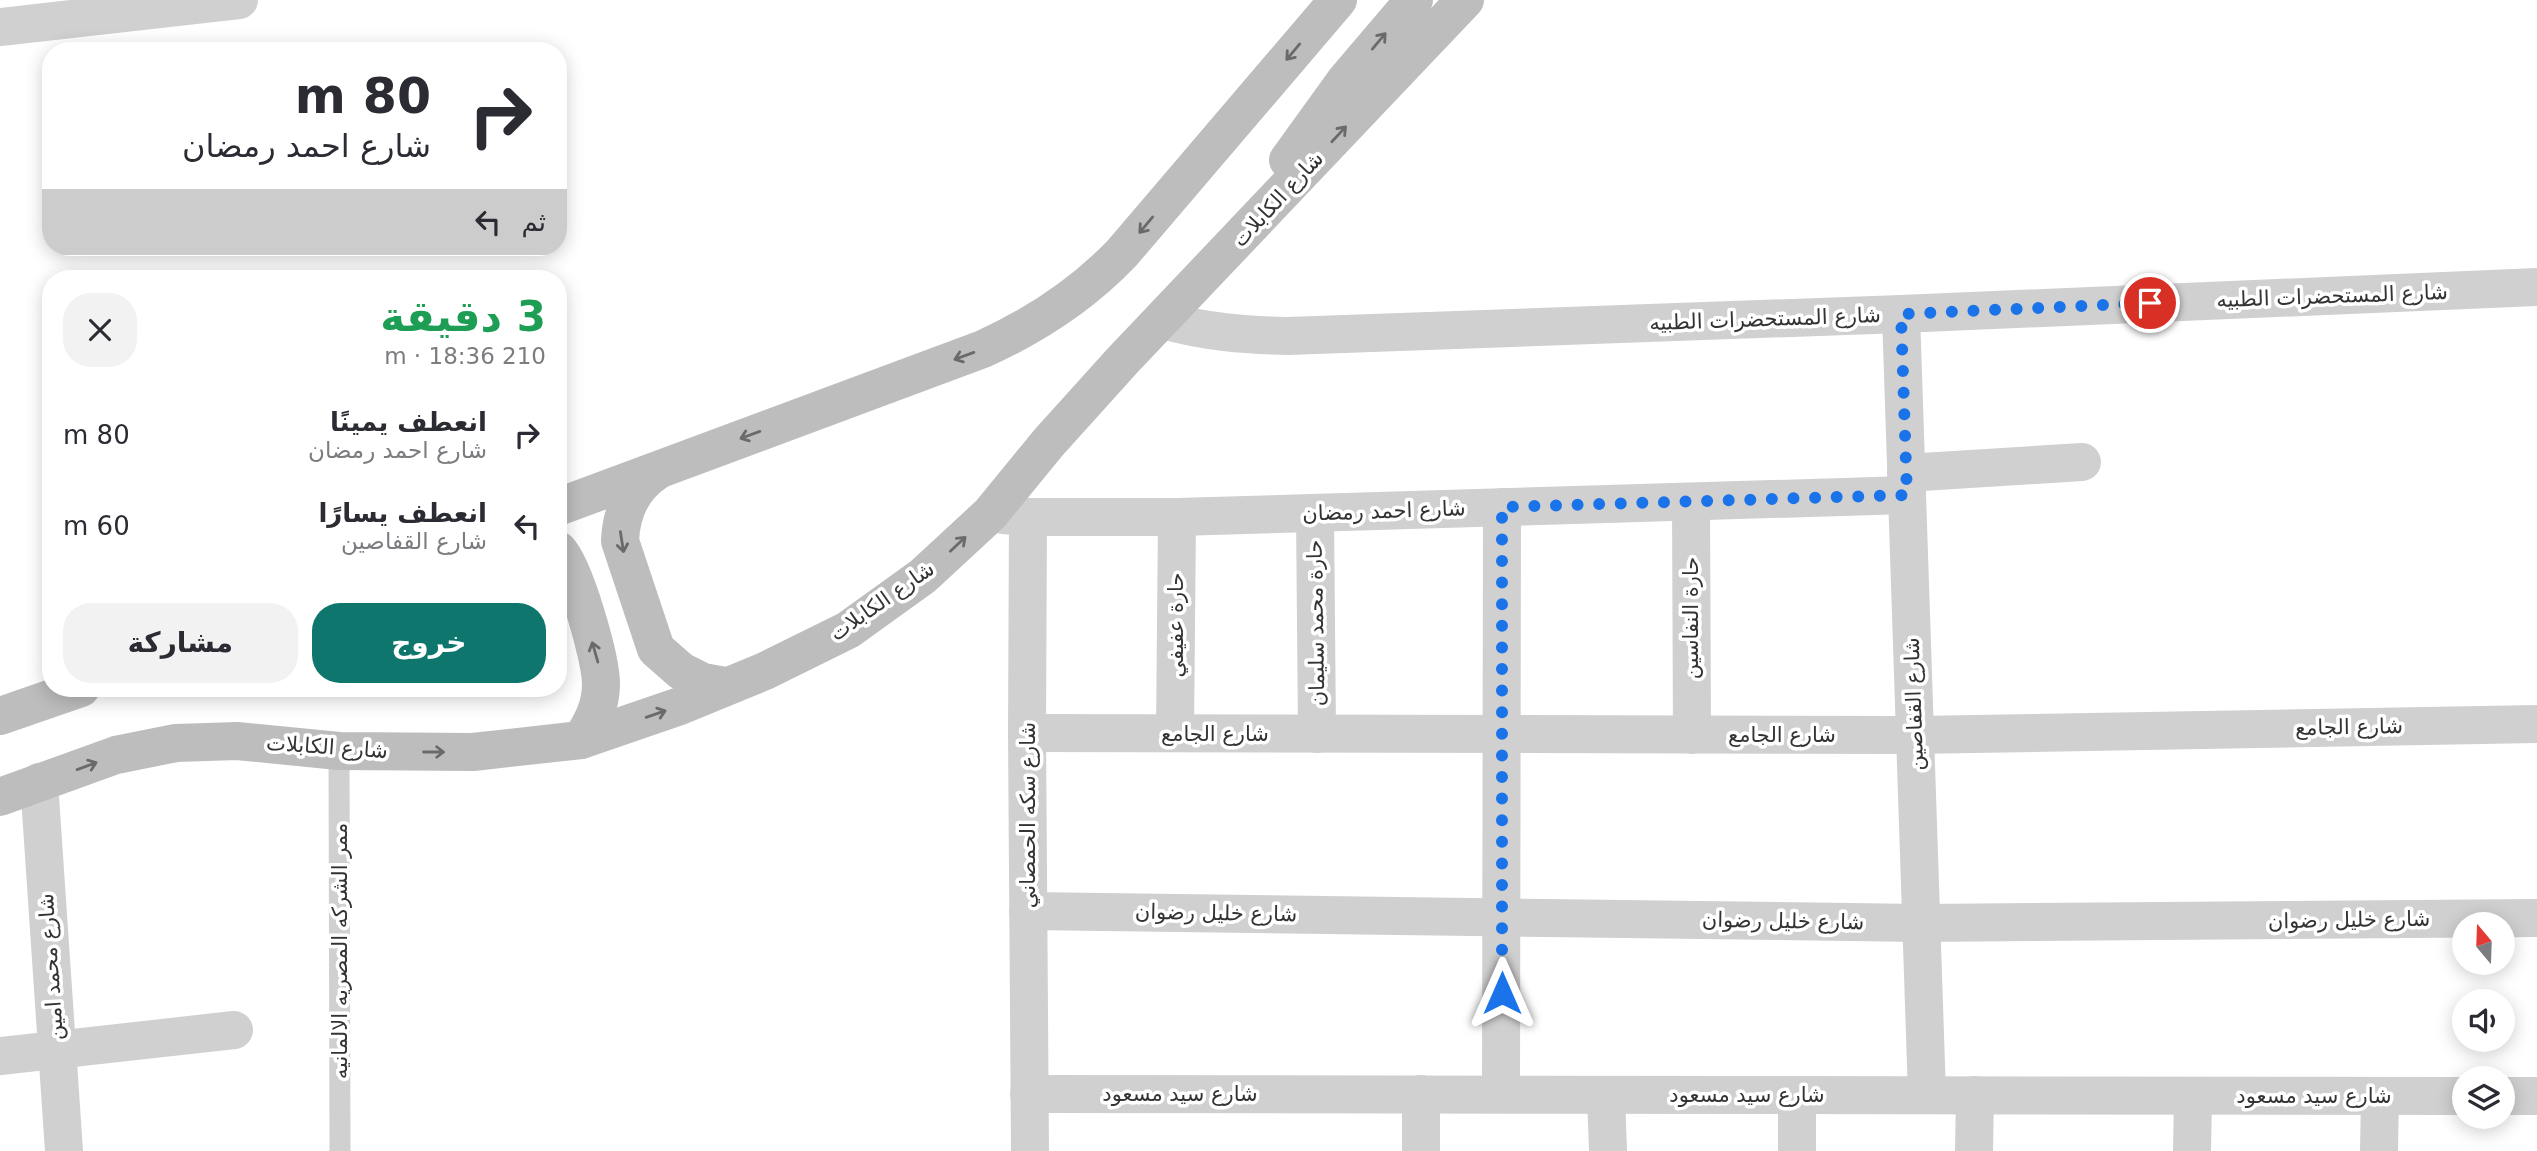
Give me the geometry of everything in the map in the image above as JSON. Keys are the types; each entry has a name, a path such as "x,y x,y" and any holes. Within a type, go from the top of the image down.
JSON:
{"main road":[{"path":"567,504 983,349 1054,312 1098,278 1122,253 1338,0"},
{"path":"1225,255 1308,130 1345,80 1414,0"},
{"name":"شارع الكابلات","path":"0,797 116,755 176,743 237,741 339,751 473,752 581,740 680,706 765,671 848,629 923,576 990,513 1067,421 1465,0"},
{"path":"664,466 648,477 635,492 621,525 620,541 656,649 681,671 703,682 725,686"},
{"path":"567,564 572,571 600,675 599,701 593,722 581,740"},
{"path":"0,716 55,697"}],"street":[{"path":"0,27 122,6 239,0"},
{"name":"شارع المستحضرات الطبيه","path":"1163,320 1194,329 1225,333 1288,336 2537,287"},
{"name":"شارع القفاصين","path":"1901,314 1927,1095"},
{"name":"شارع احمد رمضان","path":"1028,517 1177,517 1691,502 1906,484 2082,462"},
{"name":"حارة النفاسين","path":"1691,502 1692,735"},
{"path":"1502,507 1502,1094"},
{"path":"990,513 1028,517"},
{"name":"حارة محمد سليمان","path":"1315,513 1317,734"},
{"name":"شارع سكه الحمصاني","path":"1028,517 1030,1151"},
{"name":"حارة عفيفي","path":"1175,733 1177,517"},
{"name":"شارع الجامع","path":"1027,733 1915,735 2537,724"},
{"name":"شارع محمد امين","path":"38,782 64,1151"},
{"name":"شارع خليل رضوان","path":"1028,911 1921,923 2537,918"},
{"path":"0,1056 234,1030"},
{"name":"شارع سيد مسعود","path":"1029,1094 2452,1096"},
{"path":"1421,1094 1421,1151"},
{"path":"1606,1095 1608,1151"},
{"path":"1797,1095 1797,1151"},
{"path":"1974,1151 1975,1095"},
{"path":"2192,1151 2193,1096"},
{"path":"2379,1151 2380,1096"},
{"path":"2515,1096 2537,1096"}],"lane":[{"name":"ممر الشركه المصريه الالمانيه","path":"339,751 340,1151"}],"route":[{"path":"1502,993 1502,507 1907,495 1901,314 2150,303"}]}
